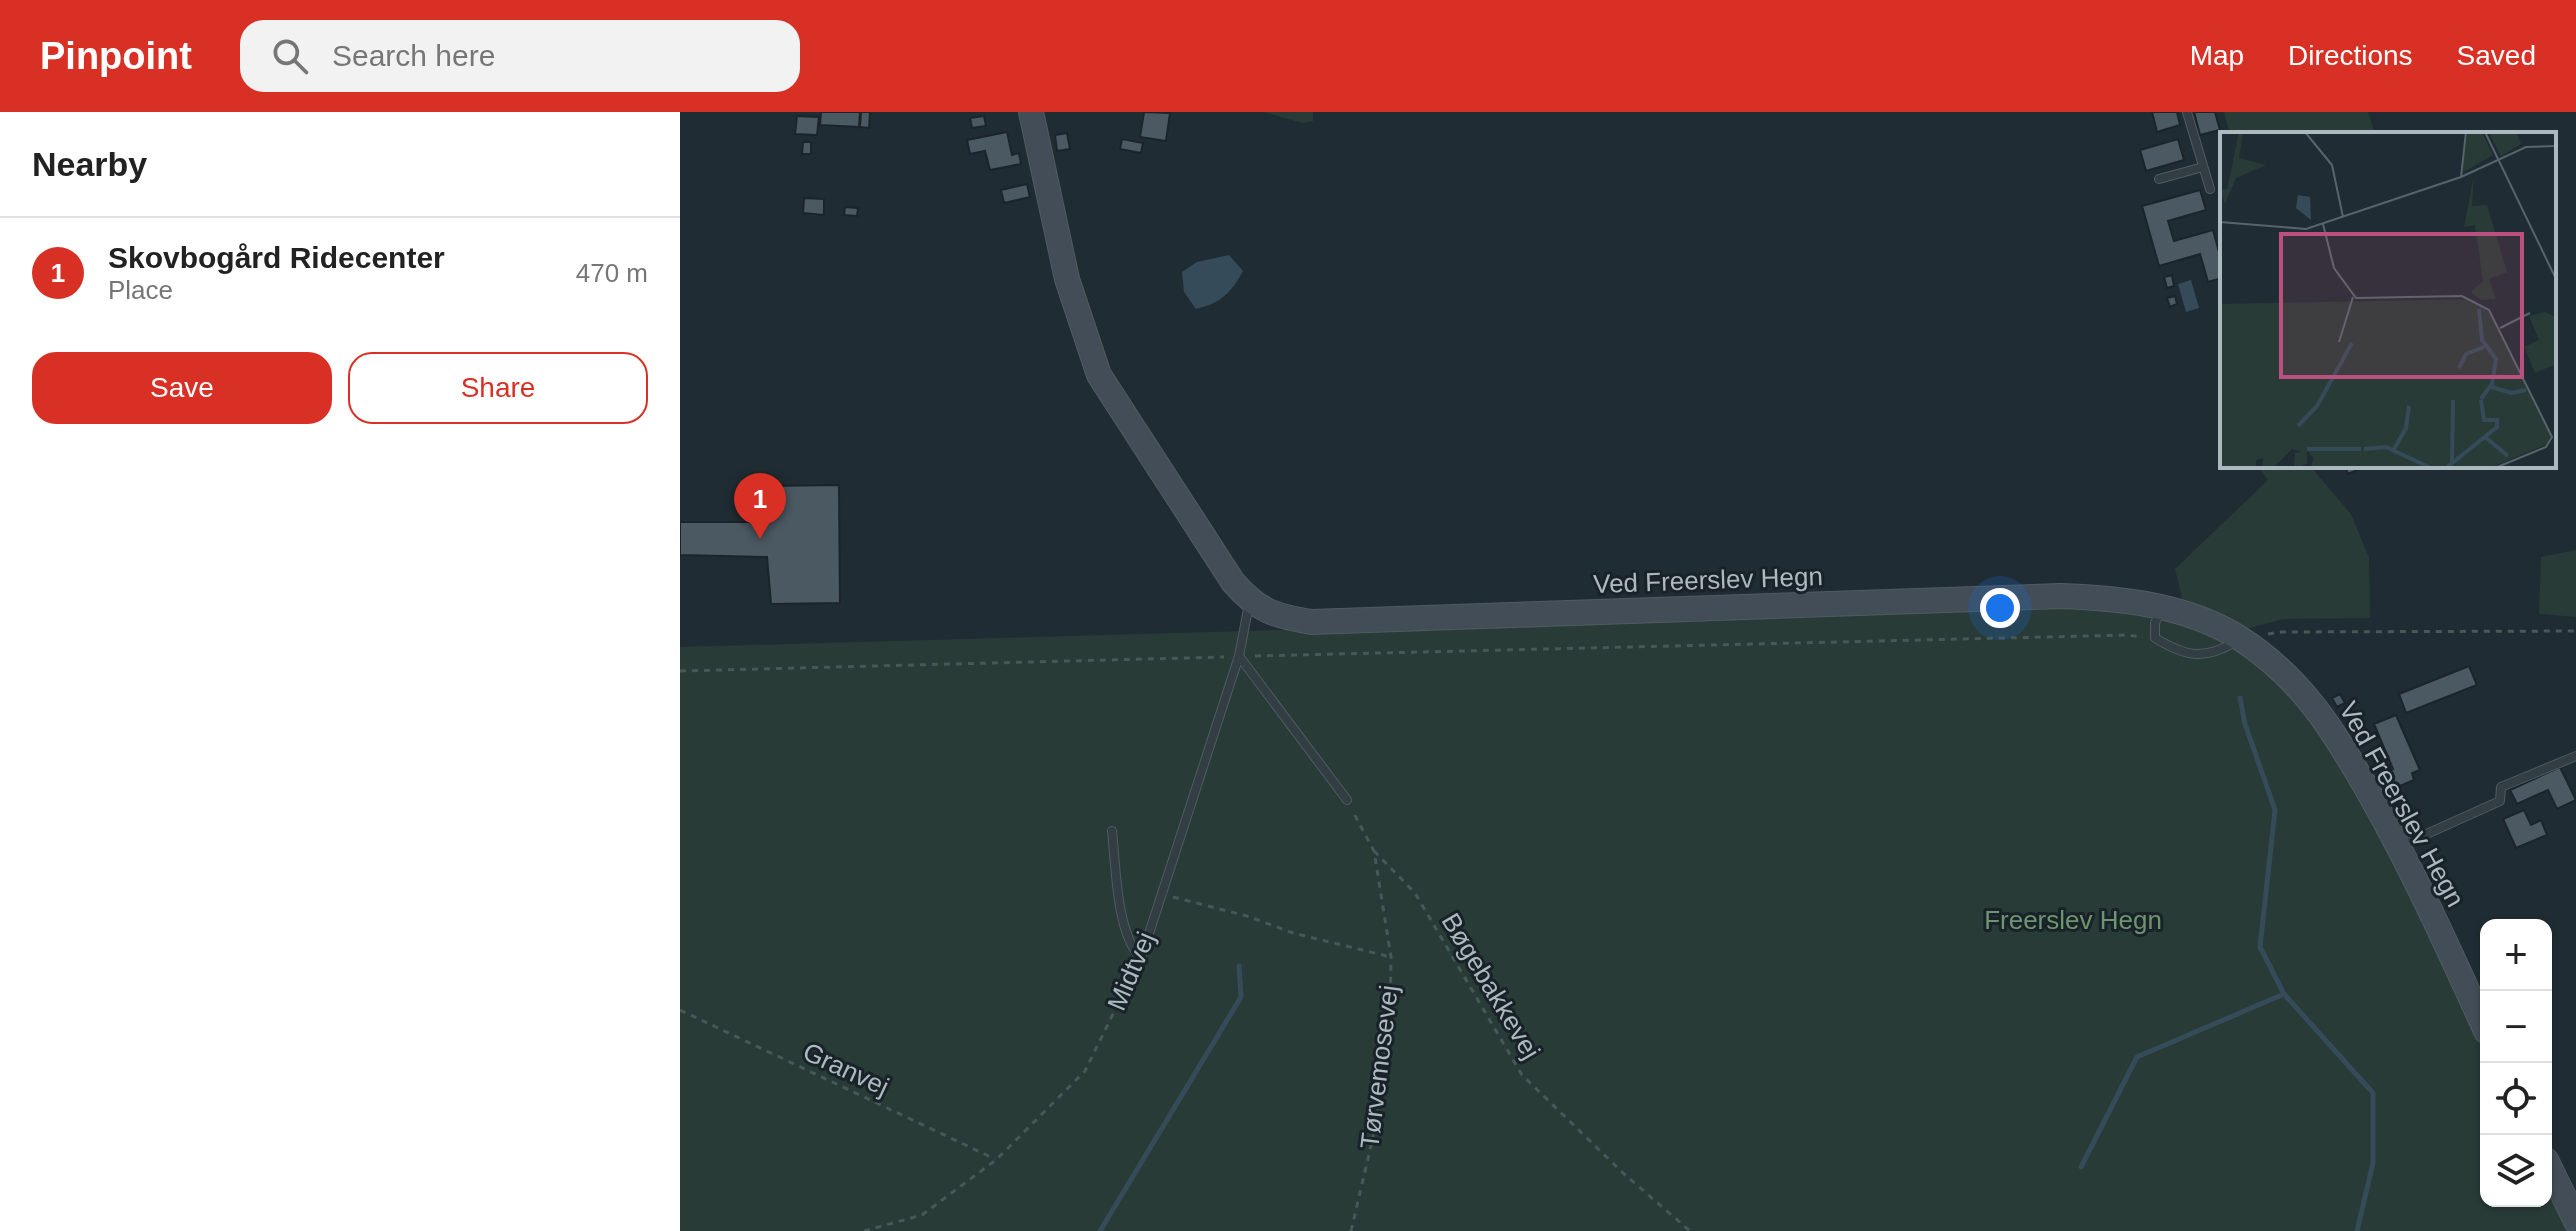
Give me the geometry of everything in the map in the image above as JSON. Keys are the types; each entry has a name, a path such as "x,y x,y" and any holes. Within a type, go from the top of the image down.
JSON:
{"street":[{"name":"Ved Freerslev Hegn","path":"1031,112 1067,279 1099,375 1233,582 1250,602 1287,619 1312,622 2060,596 2104,598 2162,607 2193,617 2240,639 2292,680 2314,704 2336,735 2400,847 2480,1018"},
{"path":"2552,1172 2576,1221"}],"lane":[{"path":"2187,112 2210,189"},
{"path":"2159,179 2203,167"},
{"name":"Midtvej","path":"1141,958 1239,656 1250,602"},
{"path":"2162,607 2155,623 2155,638 2178,652 2208,654 2240,639"},
{"path":"1239,656 1347,800"},
{"path":"2400,847 2500,801 2501,787 2576,756"},
{"path":"1112,831 1120,907 1132,949 1141,958"}],"path":[{"path":"2240,639 2281,632 2576,631"},
{"path":"680,671 1860,640 2128,635 2155,638"},
{"name":"Tørvemosevej","path":"1347,800 1374,851 1391,957 1390,1019 1373,1137 1351,1231"},
{"name":"Bøgebakkevej","path":"1374,851 1415,893 1522,1075 1623,1173 1690,1231"},
{"path":"1162,892 1179,900 1247,916 1293,933 1391,957"},
{"name":"Midtvej","path":"864,1231 922,1215 996,1160 1085,1071 1141,958"},
{"name":"Granvej","path":"680,1010 996,1160"}],"green space":[{"path":"1264,112 1313,112 1313,121 1302,123"},
{"path":"2224,112 2368,112 2374,132 2229,132"},
{"path":"2259,468 2312,468 2351,514 2369,558 2370,618 2283,619 2250,628 2184,606 2175,569 2268,480"},
{"path":"2576,550 2576,617 2539,614 2541,557"},
{"name":"Freerslev Hegn","path":"2086,607 2172,621 2225,641 2279,681 2330,739 2391,848 2480,1032 2480,1207 2552,1207 2552,1181 2576,1231 680,1231 680,647"}],"water":[{"path":"1229,255 1243,271 1239,279 1219,300 1196,309 1184,292 1182,272 1197,262"},
{"path":"2191,280 2199,308 2186,312 2178,284"}],"building":[{"path":"821,112 860,112 859,127 820,125"},
{"path":"861,112 870,112 869,128 860,127"},
{"path":"1144,112 1170,113 1166,141 1140,137"},
{"path":"2152,112 2177,112 2180,125 2157,132"},
{"path":"2194,112 2215,112 2220,130 2200,135"},
{"path":"797,116 819,117 817,135 795,134"},
{"path":"984,116 986,126 972,128 970,118"},
{"path":"1007,132 1012,155 1019,153 1021,164 990,170 985,151 970,154 967,140"},
{"path":"1067,133 1070,149 1057,151 1055,135"},
{"path":"1122,139 1143,143 1141,153 1120,149"},
{"path":"2178,139 2184,160 2146,171 2140,150"},
{"path":"803,142 811,142 811,154 802,154"},
{"path":"1027,184 1030,197 1004,203 1001,190"},
{"path":"2200,190 2206,210 2168,221 2174,241 2213,230 2220,256 2220,279 2208,282 2200,254 2159,266 2142,206"},
{"path":"804,198 824,199 824,215 803,213"},
{"path":"845,207 858,208 857,216 844,215"},
{"path":"2172,275 2174,286 2167,288 2164,277"},
{"path":"2175,296 2177,304 2170,307 2167,298"},
{"path":"2346,468 2362,468 2348,474"},
{"path":"839,485 840,603 771,604 767,557 680,555 680,522 765,522 764,486"},
{"path":"2469,666 2477,685 2406,713 2399,694"},
{"path":"2340,694 2345,703 2337,707 2332,698"},
{"path":"2396,715 2420,770 2412,773 2414,780 2393,789 2386,772 2393,769 2374,724"},
{"path":"2560,767 2576,800 2557,809 2548,790 2517,804 2510,790"},
{"path":"2524,810 2531,825 2541,820 2547,835 2516,848 2503,819"}],"waterway":[{"path":"2240,698 2245,724 2275,810 2260,947 2284,994 2373,1093 2373,1163 2357,1231"},
{"path":"1100,1231 1241,997 1239,966"},
{"path":"2081,1167 2137,1057 2284,994"}],"place":[{"name":"Skovbogård Ridecenter","path":"760,539"}]}
